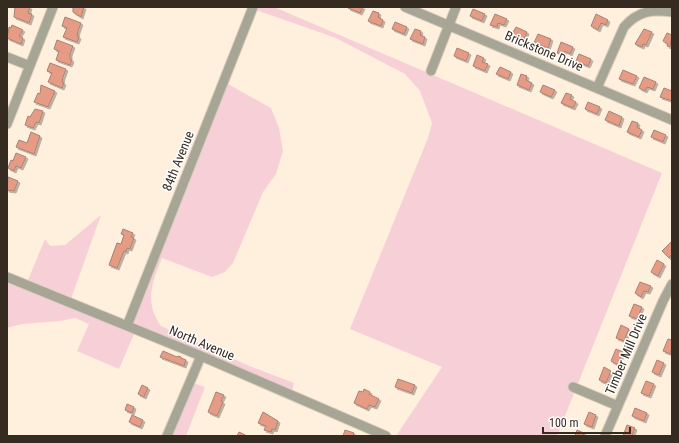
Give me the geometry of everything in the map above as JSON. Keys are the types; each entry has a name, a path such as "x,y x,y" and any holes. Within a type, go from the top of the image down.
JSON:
{"street":[{"path":"7,124 53,7"},
{"name":"84th Avenue","path":"127,326 254,7"},
{"name":"Brickstone Drive","path":"405,7 672,120"},
{"path":"430,70 456,7"},
{"path":"597,88 624,27 631,19 642,12 651,10 672,12"},
{"path":"7,57 30,66"},
{"name":"North Avenue","path":"7,277 202,356 386,436"},
{"name":"Timber Mill Drive","path":"605,436 672,284"},
{"path":"167,436 202,356"},
{"path":"573,387 618,406"}],"shaded area":[{"path":"257,7 274,7 662,173 557,436 396,436 442,367 350,329 428,138 432,123 420,91 405,74 336,38 256,10 228,84 271,108 279,128 283,151 276,174 263,192 233,263 225,272 212,277 162,258 155,276 151,292 151,301 156,317 161,326 247,365 294,383 292,391 135,326 133,322"},
{"path":"101,215 71,299 28,280 45,239 50,246 65,245"},
{"path":"7,282 134,334 119,369 77,351 89,324 75,318 60,321 22,324 7,328"},
{"path":"193,383 205,387 186,436 170,436"}],"building":[{"path":"15,7 30,7 28,13 32,14 29,23 14,17"},
{"path":"73,7 84,7 81,17 73,12"},
{"path":"363,7 360,13 348,8"},
{"path":"473,9 485,14 482,21 470,16"},
{"path":"373,11 379,13 378,17 383,20 381,26 368,21"},
{"path":"495,14 507,19 504,25 498,23 497,27 490,25"},
{"path":"596,14 608,20 606,25 601,23 598,30 591,26"},
{"path":"65,17 81,23 78,31 77,36 79,37 77,42 63,37 67,28 62,26"},
{"path":"395,22 407,27 404,34 392,29"},
{"path":"12,25 23,30 19,36 23,38 21,44 7,38 9,27 11,28"},
{"path":"516,27 527,32 524,39 512,34"},
{"path":"415,29 421,31 420,35 425,37 423,44 410,39"},
{"path":"644,29 652,32 646,45 643,44 642,47 635,44"},
{"path":"667,33 672,35 670,47 663,41"},
{"path":"538,34 551,39 548,48 534,43"},
{"path":"57,40 73,46 70,54 70,59 72,60 70,65 56,60 59,51 54,49"},
{"path":"561,42 573,47 570,54 565,51 563,55 557,53"},
{"path":"457,48 469,53 466,61 454,56"},
{"path":"579,54 591,59 588,66 576,61"},
{"path":"477,55 484,58 482,62 488,64 485,71 473,66"},
{"path":"50,63 66,69 63,77 62,82 64,83 62,88 48,82 52,73 47,71"},
{"path":"500,67 511,72 508,79 496,74"},
{"path":"623,70 637,76 633,84 619,79"},
{"path":"521,74 527,76 526,80 532,83 529,90 517,85"},
{"path":"644,77 656,82 653,89 647,87 645,91 639,88"},
{"path":"41,85 55,91 48,107 34,102 38,93 40,94"},
{"path":"543,85 555,90 551,97 540,92"},
{"path":"664,88 672,91 672,101 660,97"},
{"path":"566,93 572,95 570,99 576,102 573,108 561,103"},
{"path":"588,102 600,107 597,114 585,109"},
{"path":"35,109 43,111 39,123 36,122 33,128 25,125 28,116 30,117"},
{"path":"609,111 622,117 619,126 605,120"},
{"path":"632,121 638,123 637,127 642,130 639,137 627,132"},
{"path":"654,130 666,135 663,142 651,137"},
{"path":"31,132 40,136 34,154 16,147 19,140 27,143"},
{"path":"16,153 26,157 21,168 16,166 14,171 8,168"},
{"path":"8,177 18,181 14,191 7,190"},
{"path":"123,229 133,233 131,237 134,238 130,249 127,248 126,252 124,251 117,268 109,265 117,243 121,244 124,235 121,234"},
{"path":"672,241 672,254 669,258 662,251"},
{"path":"657,260 664,264 658,276 651,272"},
{"path":"640,282 651,286 648,292 644,291 641,297 635,293"},
{"path":"634,304 642,307 637,319 629,316"},
{"path":"621,325 629,329 624,341 616,338"},
{"path":"668,339 672,340 671,354 663,351"},
{"path":"616,349 623,352 618,365 611,361"},
{"path":"163,351 186,360 184,366 160,357"},
{"path":"657,360 664,363 659,375 652,372"},
{"path":"604,367 611,371 606,383 599,380"},
{"path":"398,379 415,385 412,393 395,387"},
{"path":"646,381 654,384 649,396 641,393"},
{"path":"142,385 148,388 144,397 138,394"},
{"path":"364,389 370,392 369,394 379,399 375,407 369,405 367,409 354,403 359,391 363,392"},
{"path":"216,392 224,395 221,401 223,402 217,416 208,412"},
{"path":"127,404 134,407 132,413 125,410"},
{"path":"635,408 647,413 644,421 632,416"},
{"path":"263,412 278,421 275,430 272,429 271,432 264,430 266,426 258,423"},
{"path":"589,412 596,415 592,427 584,424"},
{"path":"132,415 143,420 140,427 129,422"},
{"path":"627,425 635,428 632,436 623,436"},
{"path":"345,430 354,433 353,436 343,436"},
{"path":"577,430 584,433 583,436 575,436"},
{"path":"239,432 247,436 237,436"}]}
